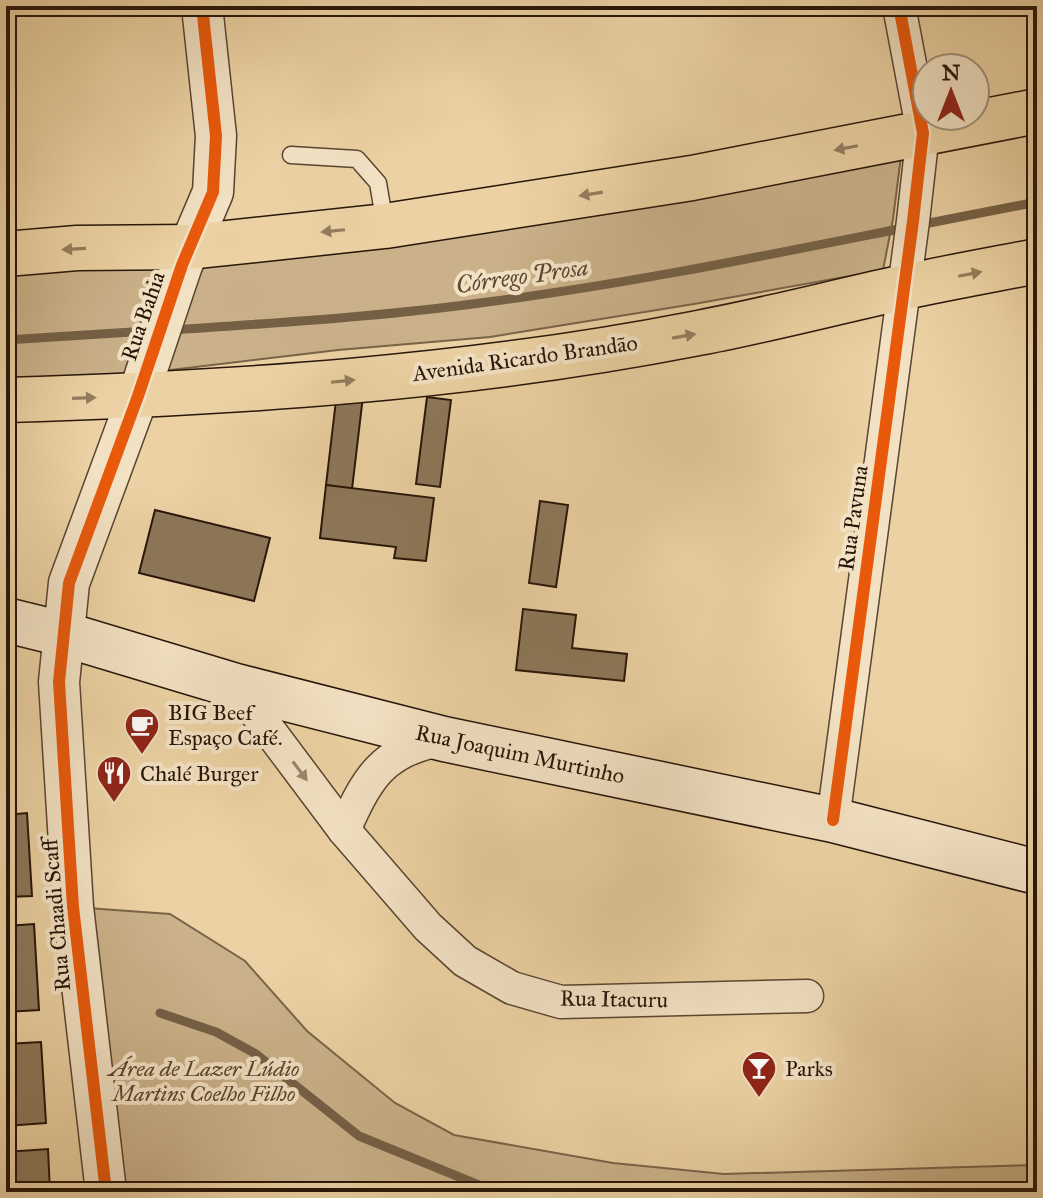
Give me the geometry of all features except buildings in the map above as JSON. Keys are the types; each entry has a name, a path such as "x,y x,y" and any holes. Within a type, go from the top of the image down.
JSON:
{"main road":[{"path":"6,254 77,248 185,256 922,143 1037,111"},
{"name":"Avenida Ricardo Brandão","path":"6,400 142,381 338,382 488,366 693,334 906,272 1037,261"},
{"name":"Rua Joaquim Murtinho","path":"6,620 236,686 444,739 833,820 1037,872"}],"street":[{"name":"Rua Bahia","path":"63,634 69,583 185,256 213,192 216,136 202,6"},
{"name":"Rua Pavuna","path":"833,820 922,143 899,6"},
{"name":"Rua Chaadi Scaff","path":"63,634 59,682 73,907 106,1192"},
{"name":"Rua Itacuru","path":"236,686 344,830 428,927 465,961 512,988 561,1002 807,996"},
{"path":"344,830 363,788 380,769 402,750 415,744 444,739"}],"lane":[{"path":"291,155 357,159 378,183 385,226"}],"green space":[{"path":"901,156 883,270 490,337 338,350 137,374 6,380 6,265"},
{"name":"Área de Lazer Lúdio Martins Coelho Filho","path":"73,907 170,914 245,961 307,1031 395,1103 454,1135 613,1163 724,1174 1037,1165 1037,1192 106,1192"}],"waterway":[{"name":"Córrego Prosa","path":"919,225 1037,202"},
{"name":"Córrego Prosa","path":"171,330 364,316 533,296 904,228"},
{"name":"Córrego Prosa","path":"6,340 148,331"},
{"path":"160,1013 216,1032 256,1054 359,1136 496,1192"}],"cycle path":[{"path":"106,1192 73,907 59,682 69,583 138,396 182,265 213,192 216,136 202,6"},
{"path":"833,820 923,133 899,6"}],"place":[{"name":"BIG Beef Espaço Café.","path":"142,756"},
{"name":"Chalé Burger","path":"114,804"},
{"name":"Parks","path":"759,1099"}]}
